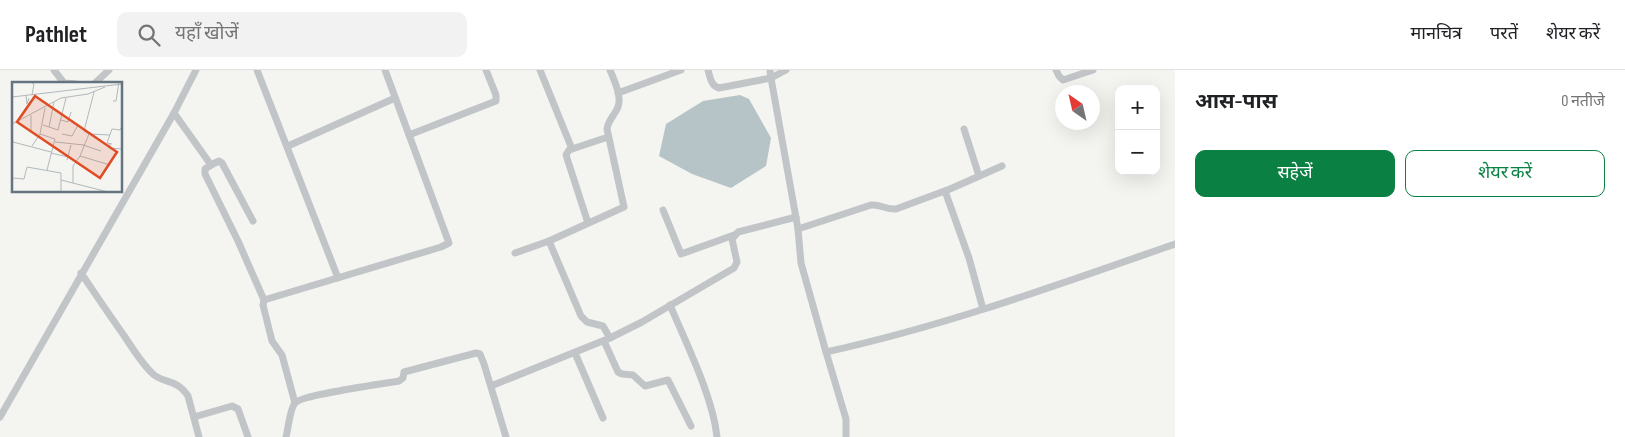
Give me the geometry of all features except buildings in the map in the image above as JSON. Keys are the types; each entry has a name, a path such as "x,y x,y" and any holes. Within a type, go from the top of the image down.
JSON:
{"street":[{"path":"54,70 63,82"},
{"path":"96,82 109,70"},
{"path":"0,417 174,113 196,70"},
{"path":"257,70 338,278"},
{"path":"264,300 441,247 448,243 385,70"},
{"path":"409,135 496,101 496,95 486,70"},
{"path":"540,70 572,149"},
{"path":"515,253 548,241 624,207 608,137 608,123 618,107 618,93 610,70"},
{"path":"618,93 681,70"},
{"path":"708,70 712,83 715,87 719,88 786,70"},
{"path":"1056,70 1063,80 1093,70"},
{"path":"771,74 798,229 801,262 846,419 846,437"},
{"path":"288,146 395,98"},
{"path":"174,113 211,165"},
{"path":"964,128 980,176"},
{"path":"588,223 567,152 608,137"},
{"path":"253,222 222,163 219,161 211,165 205,170 204,174 238,241 264,300 263,305 272,341 282,355 295,402 286,437"},
{"path":"798,229 871,205 876,204 892,210 896,209 945,191 1002,166"},
{"path":"945,191 969,258 983,310"},
{"path":"663,210 681,254 738,232 796,217"},
{"path":"491,386 607,340 642,322 734,268 737,262 732,244 734,234"},
{"path":"548,241 581,316 587,322 603,326 618,372 633,375 645,386 668,380 691,426"},
{"path":"826,352 882,340 983,310 1175,244"},
{"path":"81,274 152,374 175,383 185,391 199,437"},
{"path":"670,305 704,390 717,437"},
{"path":"295,402 332,392 399,381 403,378 404,372 473,353 480,354 506,437"},
{"path":"575,354 603,418"},
{"path":"194,417 236,406 248,437"}],"shaded area":[{"path":"740,95 749,99 771,138 766,166 731,188 692,174 659,156 666,124 703,101"}]}
